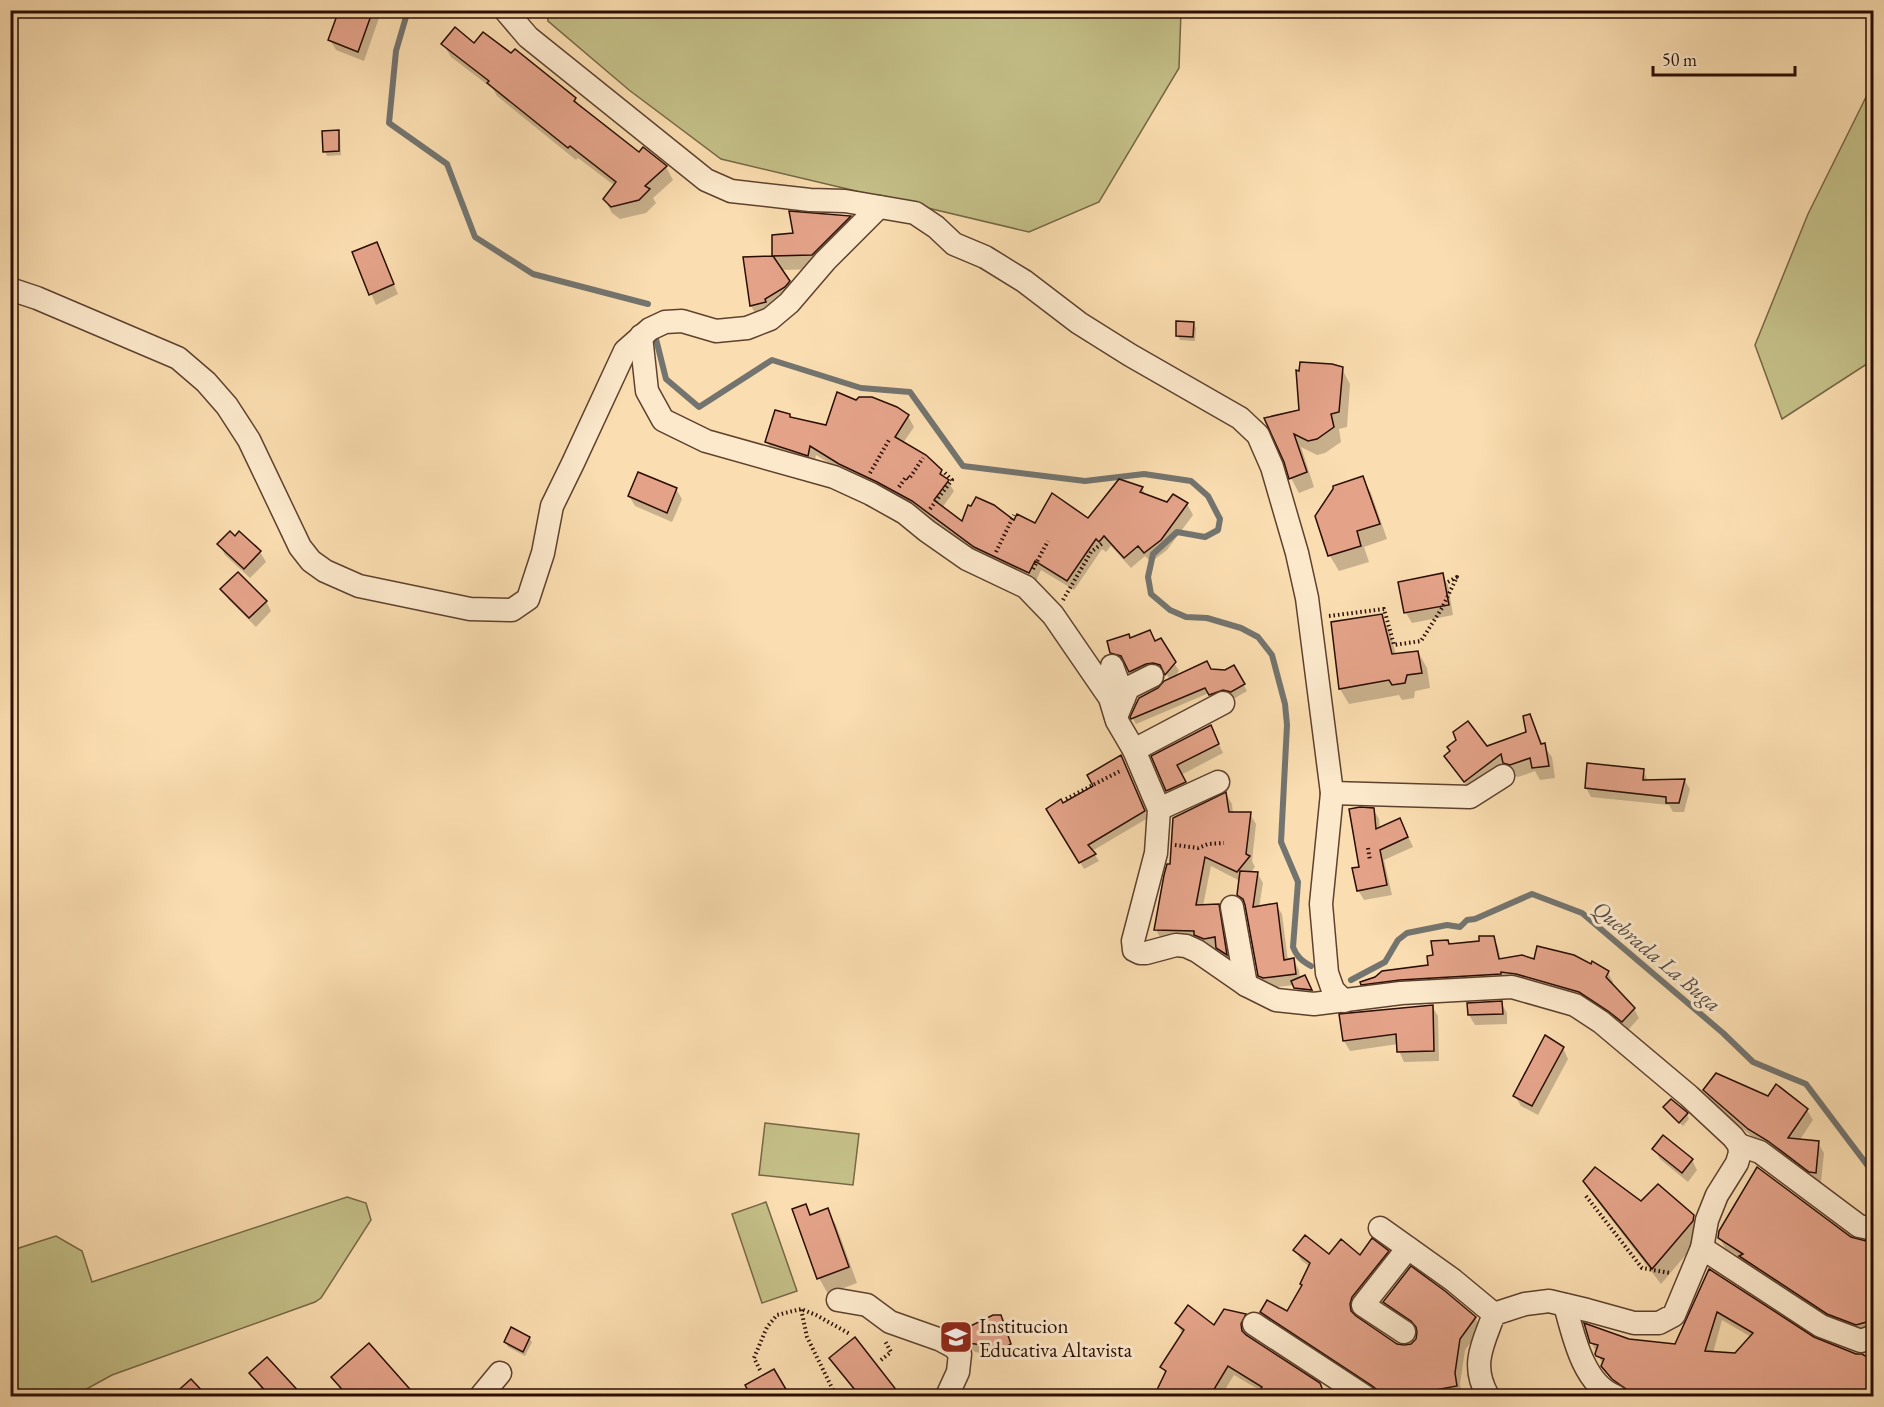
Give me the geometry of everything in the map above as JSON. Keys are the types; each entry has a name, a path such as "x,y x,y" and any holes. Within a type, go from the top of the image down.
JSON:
{"street":[{"path":"505,10 528,37 706,180 731,191 810,200 845,201 915,213 936,226 954,244 985,257 1023,281 1078,323 1240,418 1258,435 1272,467 1297,553 1310,619 1332,793 1321,904 1329,982 1344,1001"},
{"path":"524,10 528,37"},
{"path":"10,289 37,298 178,358 206,382 227,406 249,440 300,547 318,566 359,586 470,609 512,610 528,599 543,553 552,506 625,351 650,329 665,322 682,321 716,331 747,328 770,319 789,303 825,261 879,207"},
{"path":"641,336 647,391 663,420 706,441 834,477 906,513 967,559 1025,586 1053,615 1110,698 1120,708"},
{"path":"1112,666 1120,708 1136,756 1159,809 1156,853 1133,941 1134,950 1146,953 1176,945 1186,946 1197,951 1246,985 1276,999 1314,1004 1401,993 1512,987 1575,1005 1600,1022 1689,1096 1739,1145 1740,1153 1737,1163 1717,1195 1707,1220 1692,1274 1674,1315 1659,1323 1634,1323 1549,1301 1525,1304 1494,1314"},
{"path":"1120,708 1128,688 1152,676"},
{"path":"1136,756 1223,703"},
{"path":"1332,793 1470,796 1503,776"},
{"path":"1159,809 1218,782"},
{"path":"1232,907 1246,985"},
{"path":"1739,1145 1760,1152 1859,1226 1874,1229"},
{"path":"1380,1228 1494,1314"},
{"path":"1404,1332 1363,1305 1408,1248"},
{"path":"1701,1248 1821,1326 1861,1341 1874,1336"},
{"path":"838,1300 867,1305 890,1322 954,1347 960,1354 960,1363 947,1396"},
{"path":"1565,1305 1582,1358 1600,1387 1615,1396"},
{"path":"1488,1396 1480,1380 1478,1365 1479,1355 1494,1314"},
{"path":"1254,1324 1364,1396"},
{"path":"481,1396 501,1373"}],"path":[{"path":"860,489 889,440"},
{"path":"888,503 906,477 909,479 923,458"},
{"path":"919,524 952,480 944,472"},
{"path":"988,569 1014,515"},
{"path":"1025,586 1048,541"},
{"path":"1053,615 1091,552 1104,542"},
{"path":"1310,619 1384,609 1395,645 1421,641 1442,608 1457,578 1448,582"},
{"path":"1066,799 1136,756"},
{"path":"1156,853 1170,844 1198,848 1208,844 1224,843"},
{"path":"1368,848 1370,861"},
{"path":"1586,1196 1642,1268 1692,1274"},
{"path":"760,1370 754,1358 767,1327 777,1315 801,1309 850,1334"},
{"path":"801,1309 807,1337 835,1394"}],"shaded area":[{"path":"547,11 1181,11 1179,68 1099,202 1029,232 721,159 629,90 548,21"},
{"path":"1873,83 1873,360 1782,419 1755,345 1808,214"},
{"path":"765,1123 859,1134 853,1185 759,1175"},
{"path":"347,1197 366,1203 371,1220 321,1298 315,1302 112,1375 81,1392 80,1396 11,1396 11,1257 19,1248 56,1236 82,1251 92,1282"},
{"path":"766,1202 797,1291 762,1303 732,1214"}],"building":[{"path":"339,10 373,10 358,52 328,40"},
{"path":"455,27 474,43 483,32 511,53 515,49 576,98 574,101 639,152 643,147 667,166 645,186 650,189 639,200 611,207 603,199 616,182 570,146 568,148 441,44"},
{"path":"339,130 339,151 323,152 322,131"},
{"path":"789,211 851,216 812,255 773,256 790,281 785,287 765,299 766,302 750,306 743,257 772,256 772,235 793,233"},
{"path":"377,242 394,284 369,295 352,252"},
{"path":"1176,321 1194,322 1193,337 1176,336"},
{"path":"1300,362 1343,367 1339,412 1331,414 1334,427 1317,439 1308,441 1294,434 1307,472 1289,479 1284,462 1264,418 1299,410 1296,370 1299,371"},
{"path":"837,392 856,400 859,397 872,397 897,407 909,415 895,437 926,455 942,470 940,474 949,480 934,500 962,521 968,505 971,506 976,497 994,505 1014,520 1017,514 1035,523 1052,493 1088,518 1119,479 1143,487 1140,492 1167,502 1173,494 1188,503 1161,540 1144,553 1138,546 1124,558 1104,536 1099,542 1096,539 1067,581 1035,561 1029,573 974,547 912,501 839,464 810,446 808,456 765,442 775,410 790,414 790,417 826,425"},
{"path":"638,472 677,488 667,513 628,496"},
{"path":"1363,476 1380,524 1357,531 1361,546 1328,556 1315,516 1333,486"},
{"path":"230,531 235,536 239,531 261,551 244,569 217,544"},
{"path":"238,572 267,601 249,618 220,589"},
{"path":"1443,573 1449,605 1404,613 1398,582"},
{"path":"1382,614 1392,654 1418,651 1422,673 1407,675 1405,683 1392,685 1389,680 1339,689 1331,622"},
{"path":"1150,630 1155,641 1161,638 1176,662 1165,675 1160,665 1153,663 1129,672 1121,656 1110,653 1107,641 1129,634 1130,638"},
{"path":"1207,661 1211,669 1225,670 1234,665 1245,684 1231,692 1223,690 1209,695 1205,688 1131,719 1139,698 1158,688 1164,681"},
{"path":"1530,714 1541,744 1545,743 1549,766 1532,768 1530,758 1510,765 1503,763 1501,754 1464,782 1444,756 1450,751 1447,747 1456,740 1453,732 1468,721 1487,746 1526,732 1523,716"},
{"path":"1211,725 1219,744 1177,765 1186,782 1166,791 1151,756"},
{"path":"1121,755 1145,811 1088,845 1096,854 1079,863 1046,809 1061,799 1063,803 1093,786 1087,775"},
{"path":"1587,763 1644,769 1643,780 1685,779 1679,803 1666,803 1666,797 1585,788"},
{"path":"1226,792 1229,812 1251,812 1246,854 1250,856 1237,872 1205,857 1196,905 1219,904 1227,955 1216,948 1215,937 1204,939 1194,935 1194,931 1154,930 1164,875 1167,864 1170,864 1173,818"},
{"path":"1374,808 1376,829 1400,818 1408,837 1380,850 1387,885 1357,891 1352,868 1359,867 1349,809"},
{"path":"1240,871 1258,872 1253,907 1277,903 1284,960 1294,958 1296,974 1263,978 1258,976 1245,905 1243,899 1237,895"},
{"path":"1479,936 1494,936 1499,959 1522,955 1534,959 1537,946 1574,955 1591,964 1592,961 1609,971 1606,977 1635,1008 1622,1022 1579,992 1501,972 1501,974 1400,980 1361,985 1360,982 1375,977 1382,971 1428,965 1427,956 1433,955 1431,941 1448,940 1449,944 1479,941"},
{"path":"1305,975 1312,990 1294,988 1291,981"},
{"path":"1502,1001 1503,1014 1468,1015 1467,1003"},
{"path":"1433,1005 1434,1051 1397,1052 1396,1034 1343,1041 1339,1014"},
{"path":"1545,1035 1564,1047 1532,1106 1513,1096"},
{"path":"1716,1073 1768,1096 1776,1084 1808,1109 1788,1138 1819,1141 1816,1173 1809,1172 1748,1129 1703,1090"},
{"path":"1671,1099 1688,1113 1679,1123 1663,1107"},
{"path":"1663,1135 1693,1159 1682,1173 1652,1149"},
{"path":"1595,1167 1641,1201 1658,1184 1694,1215 1693,1221 1652,1269 1583,1181"},
{"path":"1757,1167 1851,1237 1874,1243 1874,1314 1870,1321 1856,1325 1827,1314 1739,1256 1743,1254 1718,1238 1719,1231"},
{"path":"806,1204 810,1215 828,1208 849,1267 817,1279 792,1209"},
{"path":"1305,1235 1329,1254 1341,1239 1360,1255 1372,1238 1389,1251 1352,1297 1350,1304 1351,1311 1356,1316 1397,1344 1411,1344 1416,1339 1416,1327 1383,1302 1411,1266 1476,1317 1460,1339 1455,1373 1457,1386 1402,1396 1377,1396 1376,1389 1371,1385 1260,1312 1267,1300 1287,1311 1302,1285 1300,1284 1310,1263 1293,1250"},
{"path":"1709,1269 1814,1337 1856,1354 1862,1354 1874,1361 1874,1396 1637,1396 1628,1393 1601,1366 1604,1359 1596,1356 1598,1345 1590,1343 1584,1323 1629,1339 1675,1344","holes":["1717,1312 1753,1333 1735,1353 1705,1351"]},
{"path":"1188,1305 1214,1325 1224,1309 1246,1314 1241,1324 1242,1331 1320,1383 1325,1396 1256,1396 1262,1387 1228,1366 1210,1396 1154,1396 1166,1371 1160,1367 1184,1330 1175,1323"},
{"path":"993,1315 1001,1315 1011,1344 1004,1348 968,1343 960,1335 964,1329"},
{"path":"511,1327 530,1337 523,1352 504,1342"},
{"path":"855,1337 901,1396 860,1396 829,1358"},
{"path":"369,1343 416,1396 348,1396 331,1377"},
{"path":"267,1357 303,1396 270,1396 249,1373"},
{"path":"774,1369 790,1396 751,1396 745,1385"},
{"path":"191,1379 207,1396 172,1396"}],"waterway":[{"name":"Quebrada La Buga","path":"408,10 396,51 389,123 447,164 475,237 533,274 648,304"},
{"name":"Quebrada La Buga","path":"655,335 666,379 699,407 772,360 861,388 910,392 963,466 1085,481 1144,474 1191,481 1208,496 1220,519 1218,530 1205,537 1177,532 1153,554 1148,577 1151,594 1170,610 1186,617 1207,618 1241,628 1258,637 1272,655 1285,704 1287,725 1281,842 1298,882 1293,947 1300,958 1311,966"},
{"name":"Quebrada La Buga","path":"1351,980 1385,962 1398,940 1407,933 1447,925 1460,927 1467,920 1475,919 1532,894 1582,913 1723,1033 1753,1062 1806,1084 1874,1174"}],"place":[{"name":"Institucion Educativa Altavista","path":"956,1337"}]}
